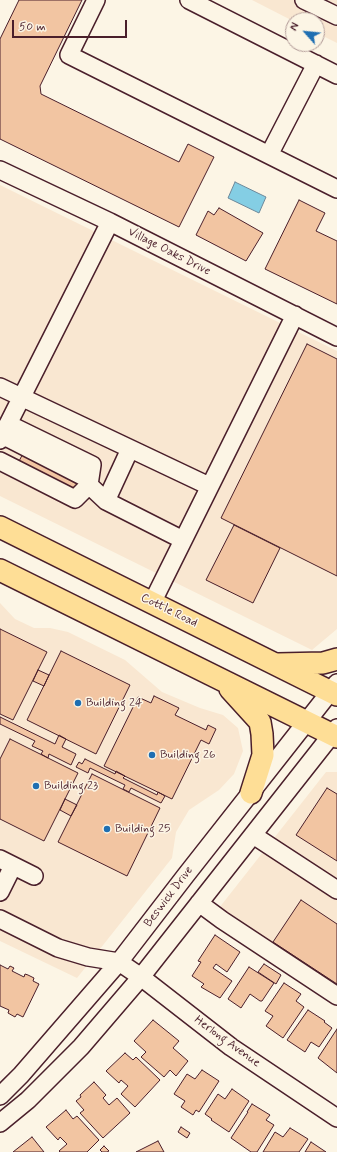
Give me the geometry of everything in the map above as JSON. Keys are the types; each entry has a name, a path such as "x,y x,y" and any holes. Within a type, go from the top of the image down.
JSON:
{"main road":[{"name":"Cottle Road","path":"0,526 152,603 277,664 335,690"},
{"path":"0,570 307,722 335,733"},
{"path":"277,664 323,663 337,658"},
{"path":"221,680 260,722 263,755 251,793"}],"street":[{"path":"96,0 70,55 337,190"},
{"path":"189,0 337,75"},
{"path":"304,0 332,9"},
{"path":"270,155 316,64"},
{"name":"Village Oaks Drive","path":"0,170 110,222 337,337"},
{"path":"3,437 21,397 110,222"},
{"path":"152,603 295,316"},
{"path":"0,387 209,486"},
{"path":"0,462 75,499 89,486 92,465 3,437"},
{"path":"3,437 81,488 89,486"},
{"path":"106,501 130,449"},
{"path":"89,486 106,501 183,540"},
{"name":"Beswick Drive","path":"0,1096 21,1075 119,962 307,722 335,690"},
{"path":"0,1123 28,1100 81,1047 141,977 335,733"},
{"path":"253,835 337,890"},
{"path":"0,892 7,863 34,876"},
{"path":"199,903 222,920 337,996"},
{"path":"0,919 58,948 119,962"},
{"name":"Herlong Avenue","path":"119,962 141,977 231,1047 337,1118"}],"shaded area":[{"path":"252,0 337,0 337,43 325,37 325,12 285,12 285,17"},
{"path":"0,185 337,351 337,629 312,650 0,496"},
{"path":"0,603 15,619 34,628 50,628 68,632 125,660 162,692 200,708 223,715 238,728 243,751 234,774 219,790 189,810 176,832 172,858 77,978 0,941"},
{"path":"326,772 337,772 337,1006 208,922"}],"water":[{"path":"235,182 266,197 259,213 228,198"}],"building":[{"path":"19,0 82,0 40,86 41,94 179,162 188,144 214,157 179,227 0,139 0,39"},
{"path":"299,200 325,213 316,231 337,241 337,304 265,269"},
{"path":"219,208 263,233 246,261 196,235 208,211 214,215"},
{"path":"307,344 337,359 337,576 221,518"},
{"path":"33,434 91,463 73,498 15,469"},
{"path":"234,525 280,548 253,603 206,580"},
{"path":"0,629 47,652 13,720 0,714"},
{"name":"Building 24","path":"61,651 130,685 96,754 27,720"},
{"path":"38,670 49,675 44,686 33,681"},
{"name":"Building 26","path":"154,696 179,708 175,715 206,730 208,725 216,729 209,744 201,740 172,799 104,766 138,697 151,703"},
{"path":"0,717 55,744 59,735 66,739 62,747 76,754 71,765 49,754 48,758 41,754 43,751 32,746 35,741 0,724"},
{"name":"Building 23","path":"10,739 78,773 44,841 0,819 0,759"},
{"path":"85,759 115,774 116,771 125,776 123,778 157,795 158,792 165,796 161,803 131,788 129,792 123,789 125,785 90,768 88,773 76,767 79,762 82,764"},
{"name":"Building 25","path":"92,774 160,808 127,876 58,842"},
{"path":"327,788 337,794 337,861 296,835"},
{"path":"65,799 77,805 71,816 60,810"},
{"path":"301,900 337,924 337,984 273,942"},
{"path":"215,935 240,952 227,972 216,964 213,968 232,981 220,998 201,987 204,984 192,976 201,962 198,961"},
{"path":"264,964 281,975 276,984 258,972"},
{"path":"0,965 8,969 10,966 14,968 12,971 24,977 25,974 28,975 34,978 33,981 39,984 23,1017 17,1014 15,1017 8,1013 9,1010 0,1006"},
{"path":"249,967 274,983 262,1001 250,994 241,1008 228,999"},
{"path":"284,983 301,994 296,1001 304,1007 283,1038 266,1026 273,1016 265,1011"},
{"path":"308,1010 325,1021 324,1022 332,1028 319,1047 311,1042 305,1052 287,1040"},
{"path":"153,1020 179,1041 173,1048 188,1061 176,1076 170,1070 164,1077 141,1057 146,1052 134,1041"},
{"path":"337,1029 337,1073 318,1058"},
{"path":"125,1053 133,1060 136,1057 160,1080 135,1107 121,1094 128,1086 121,1080 119,1083 106,1071"},
{"path":"202,1070 219,1081 199,1112 196,1110 193,1115 181,1107 185,1101 174,1094 187,1074 195,1079"},
{"path":"94,1082 106,1095 103,1098 109,1105 117,1098 130,1113 103,1138 80,1113 84,1110 76,1101 81,1097 80,1095"},
{"path":"232,1089 249,1101 229,1132 205,1114 218,1094 225,1099"},
{"path":"252,1104 270,1115 266,1120 274,1125 257,1152 251,1152 231,1138"},
{"path":"66,1110 73,1119 77,1116 99,1140 87,1152 60,1152 59,1151 67,1144 60,1137 58,1140 46,1127"},
{"path":"181,1127 190,1133 187,1138 178,1132"},
{"path":"290,1128 308,1139 299,1152 263,1152 275,1132 283,1137"},
{"path":"32,1137 44,1152 13,1152"},
{"path":"158,1141 164,1152 136,1152"},
{"path":"311,1142 326,1152 305,1152"},
{"path":"104,1146 109,1151 102,1152 100,1150"}],"place":[{"name":"Building 24","path":"78,703"},
{"name":"Building 26","path":"152,755"},
{"name":"Building 23","path":"36,786"},
{"name":"Building 25","path":"107,829"}]}
